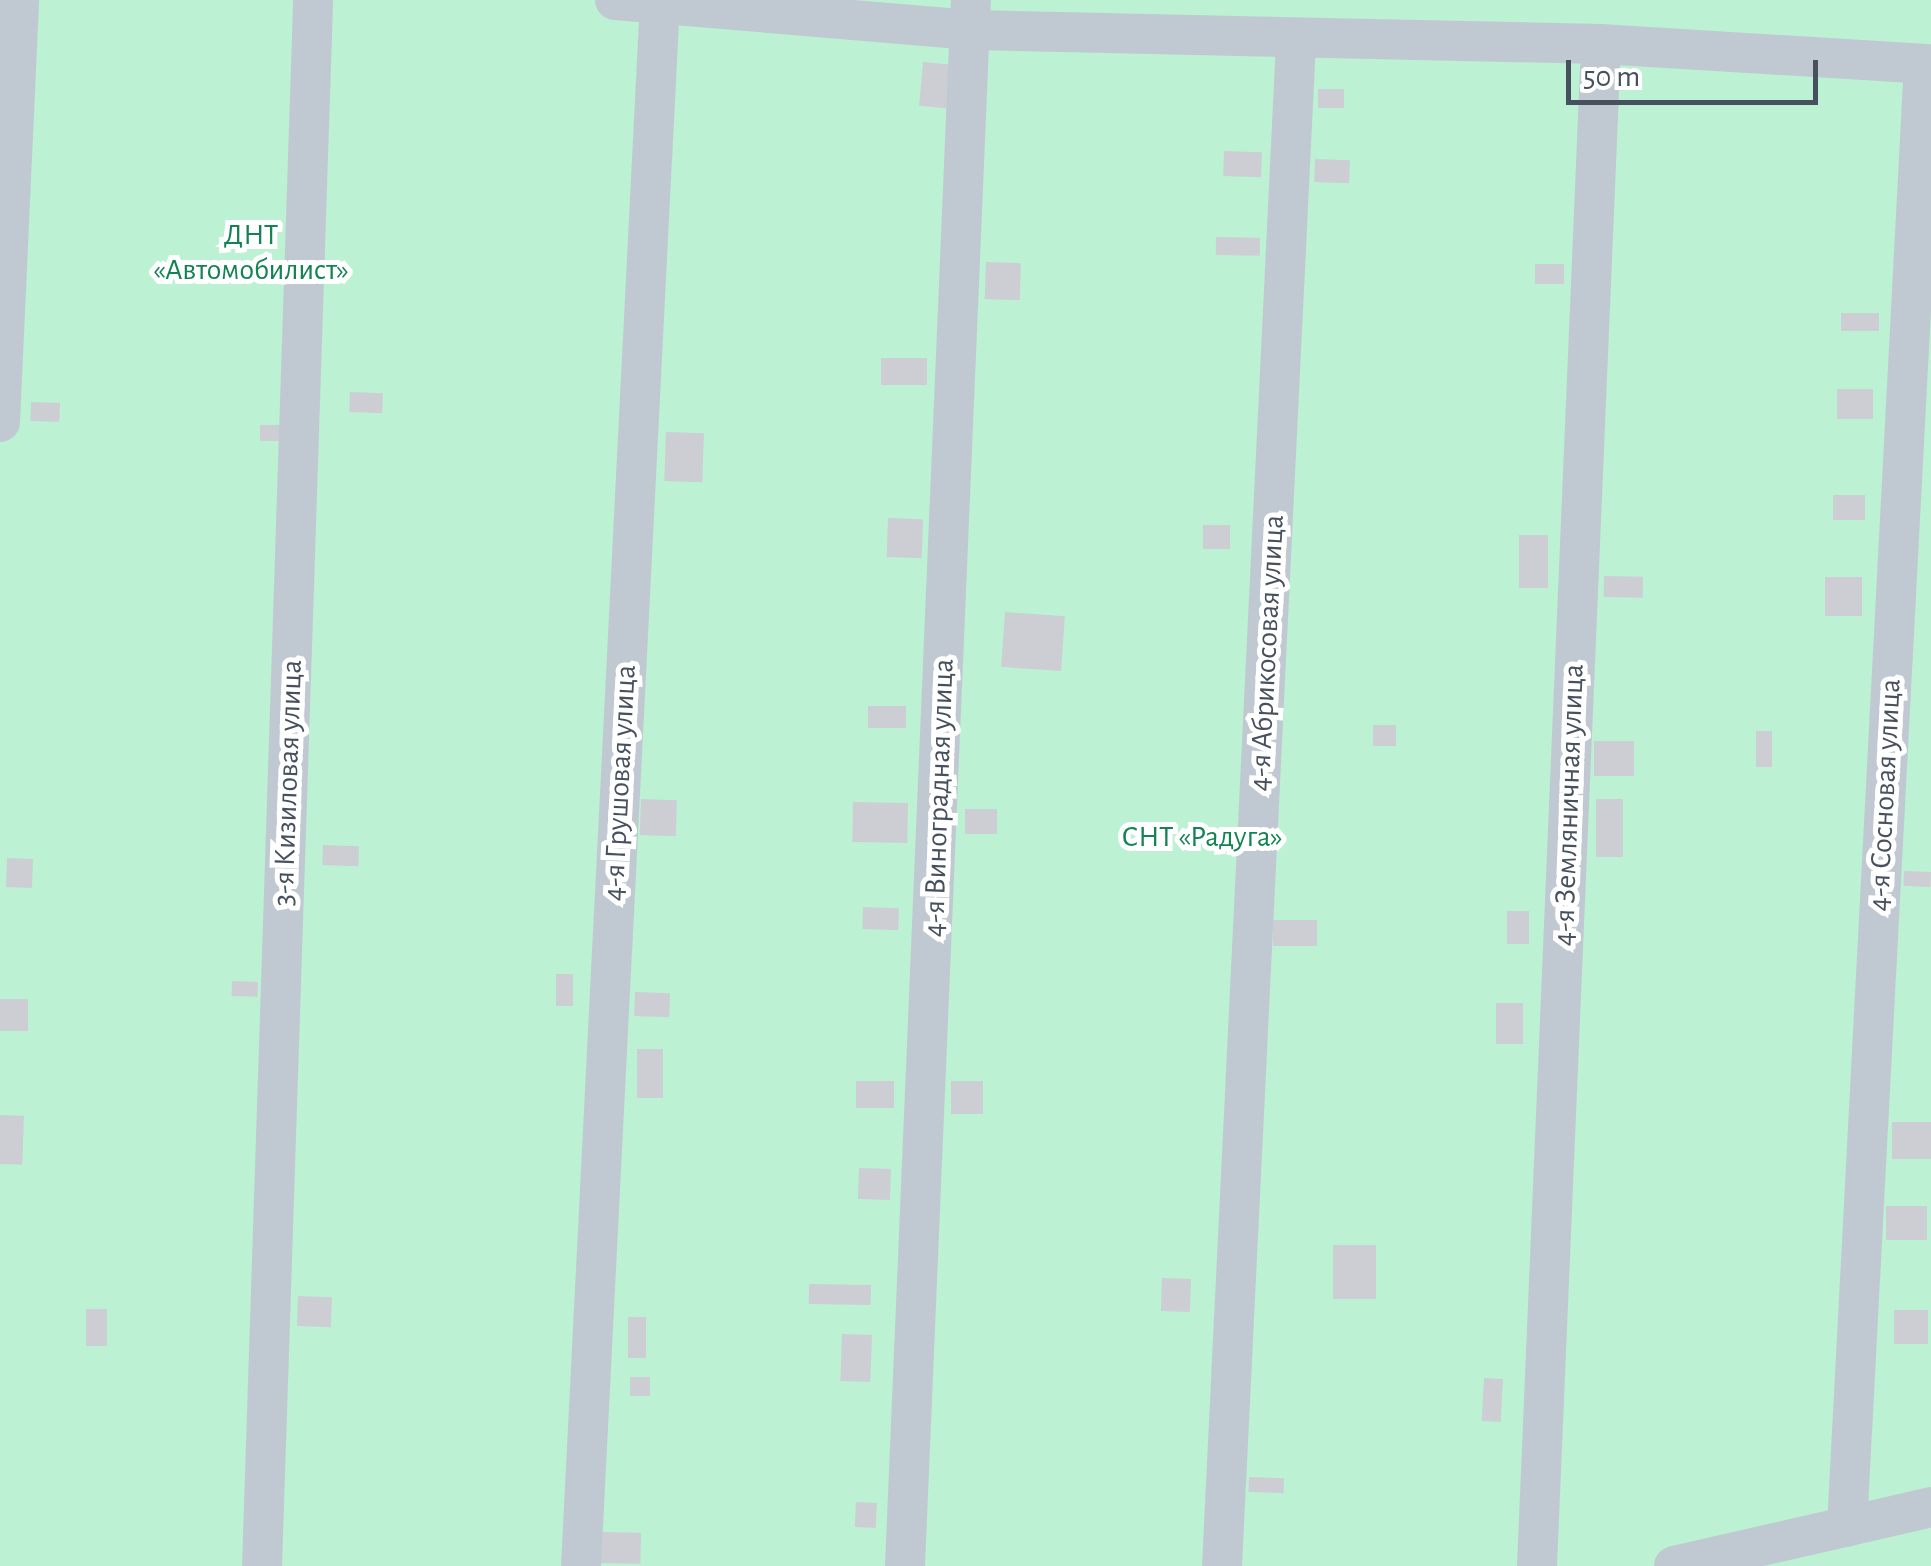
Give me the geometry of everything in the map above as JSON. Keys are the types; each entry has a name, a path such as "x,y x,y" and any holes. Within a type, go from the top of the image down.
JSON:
{"street":[{"path":"0,422 19,0"},
{"name":"3-я Кизиловая улица","path":"262,1566 313,0"},
{"path":"615,0 971,15 1296,40 1600,44 1928,64"},
{"name":"4-я Грушовая улица","path":"581,1566 660,0"},
{"name":"4-я Виноградная улица","path":"905,1566 971,15"},
{"name":"4-я Абрикосовая улица","path":"1222,1566 1296,40"},
{"name":"4-я Земляничная улица","path":"1537,1566 1600,44"},
{"name":"4-я Сосновая улица","path":"1847,1526 1928,64"},
{"path":"1674,1566 1931,1506"}],"green space":[{"name":"СНТ «Радуга»","path":"0,0 1931,0 1931,1566 0,1566"}],"building":[{"path":"923,62 956,65 952,109 919,106"},
{"path":"1318,89 1344,89 1344,108 1318,108"},
{"path":"1224,151 1262,152 1261,177 1223,176"},
{"path":"1315,159 1350,160 1349,183 1314,182"},
{"path":"1216,237 1260,238 1260,256 1216,255"},
{"path":"986,262 1021,263 1020,300 985,299"},
{"path":"1535,264 1564,264 1564,284 1535,284"},
{"path":"1841,313 1879,313 1879,331 1841,331"},
{"path":"881,358 927,358 927,385 881,385"},
{"path":"1837,389 1873,389 1873,419 1837,419"},
{"path":"350,392 383,393 382,413 349,412"},
{"path":"31,402 60,403 59,422 30,421"},
{"path":"260,425 282,425 282,441 260,441"},
{"path":"666,432 704,433 702,482 664,481"},
{"path":"1833,495 1865,495 1865,520 1833,520"},
{"path":"888,518 923,519 922,558 887,557"},
{"path":"1203,525 1230,525 1230,549 1203,549"},
{"path":"1519,535 1548,535 1548,588 1519,588"},
{"path":"1604,576 1643,577 1643,598 1604,597"},
{"path":"1825,577 1862,577 1862,616 1825,616"},
{"path":"1005,612 1065,616 1061,671 1001,667"},
{"path":"868,706 906,706 906,728 868,728"},
{"path":"1373,725 1396,725 1396,746 1373,746"},
{"path":"1756,731 1772,731 1772,767 1756,767"},
{"path":"1594,741 1634,741 1634,776 1594,776"},
{"path":"641,799 677,800 676,836 640,835"},
{"path":"1596,799 1623,799 1623,857 1596,857"},
{"path":"853,802 908,803 907,843 852,842"},
{"path":"965,809 997,809 997,834 965,834"},
{"path":"323,845 359,846 358,866 322,865"},
{"path":"7,858 33,859 32,888 6,887"},
{"path":"1904,871 1931,872 1930,887 1903,886"},
{"path":"863,907 899,908 898,930 862,929"},
{"path":"1507,911 1529,911 1529,944 1507,944"},
{"path":"1273,920 1317,920 1317,946 1273,946"},
{"path":"556,974 573,974 573,1006 556,1006"},
{"path":"232,981 258,982 257,997 231,996"},
{"path":"635,992 670,993 669,1017 634,1016"},
{"path":"0,999 28,999 28,1031 0,1031"},
{"path":"1496,1003 1523,1003 1523,1044 1496,1044"},
{"path":"637,1049 663,1049 663,1098 637,1098"},
{"path":"856,1081 894,1081 894,1108 856,1108"},
{"path":"951,1081 983,1081 983,1114 951,1114"},
{"path":"0,1115 24,1116 22,1165 0,1164"},
{"path":"1892,1122 1931,1122 1931,1159 1892,1159"},
{"path":"859,1168 891,1169 890,1200 858,1199"},
{"path":"1886,1206 1927,1206 1927,1240 1886,1240"},
{"path":"1333,1245 1376,1245 1376,1299 1333,1299"},
{"path":"1162,1278 1191,1279 1190,1312 1161,1311"},
{"path":"809,1284 871,1285 871,1305 809,1304"},
{"path":"298,1296 332,1297 331,1327 297,1326"},
{"path":"86,1309 107,1309 107,1346 86,1346"},
{"path":"1894,1310 1928,1310 1928,1344 1894,1344"},
{"path":"628,1317 646,1317 646,1358 628,1358"},
{"path":"842,1334 872,1335 870,1382 840,1381"},
{"path":"630,1377 650,1377 650,1396 630,1396"},
{"path":"1484,1378 1503,1379 1501,1422 1482,1421"},
{"path":"1249,1477 1284,1478 1283,1493 1248,1492"},
{"path":"856,1502 877,1503 876,1528 855,1527"},
{"path":"600,1532 641,1533 640,1564 599,1563"}],"park label":[{"name":"ДНТ «Автомобилист»","path":"251,252"}]}
